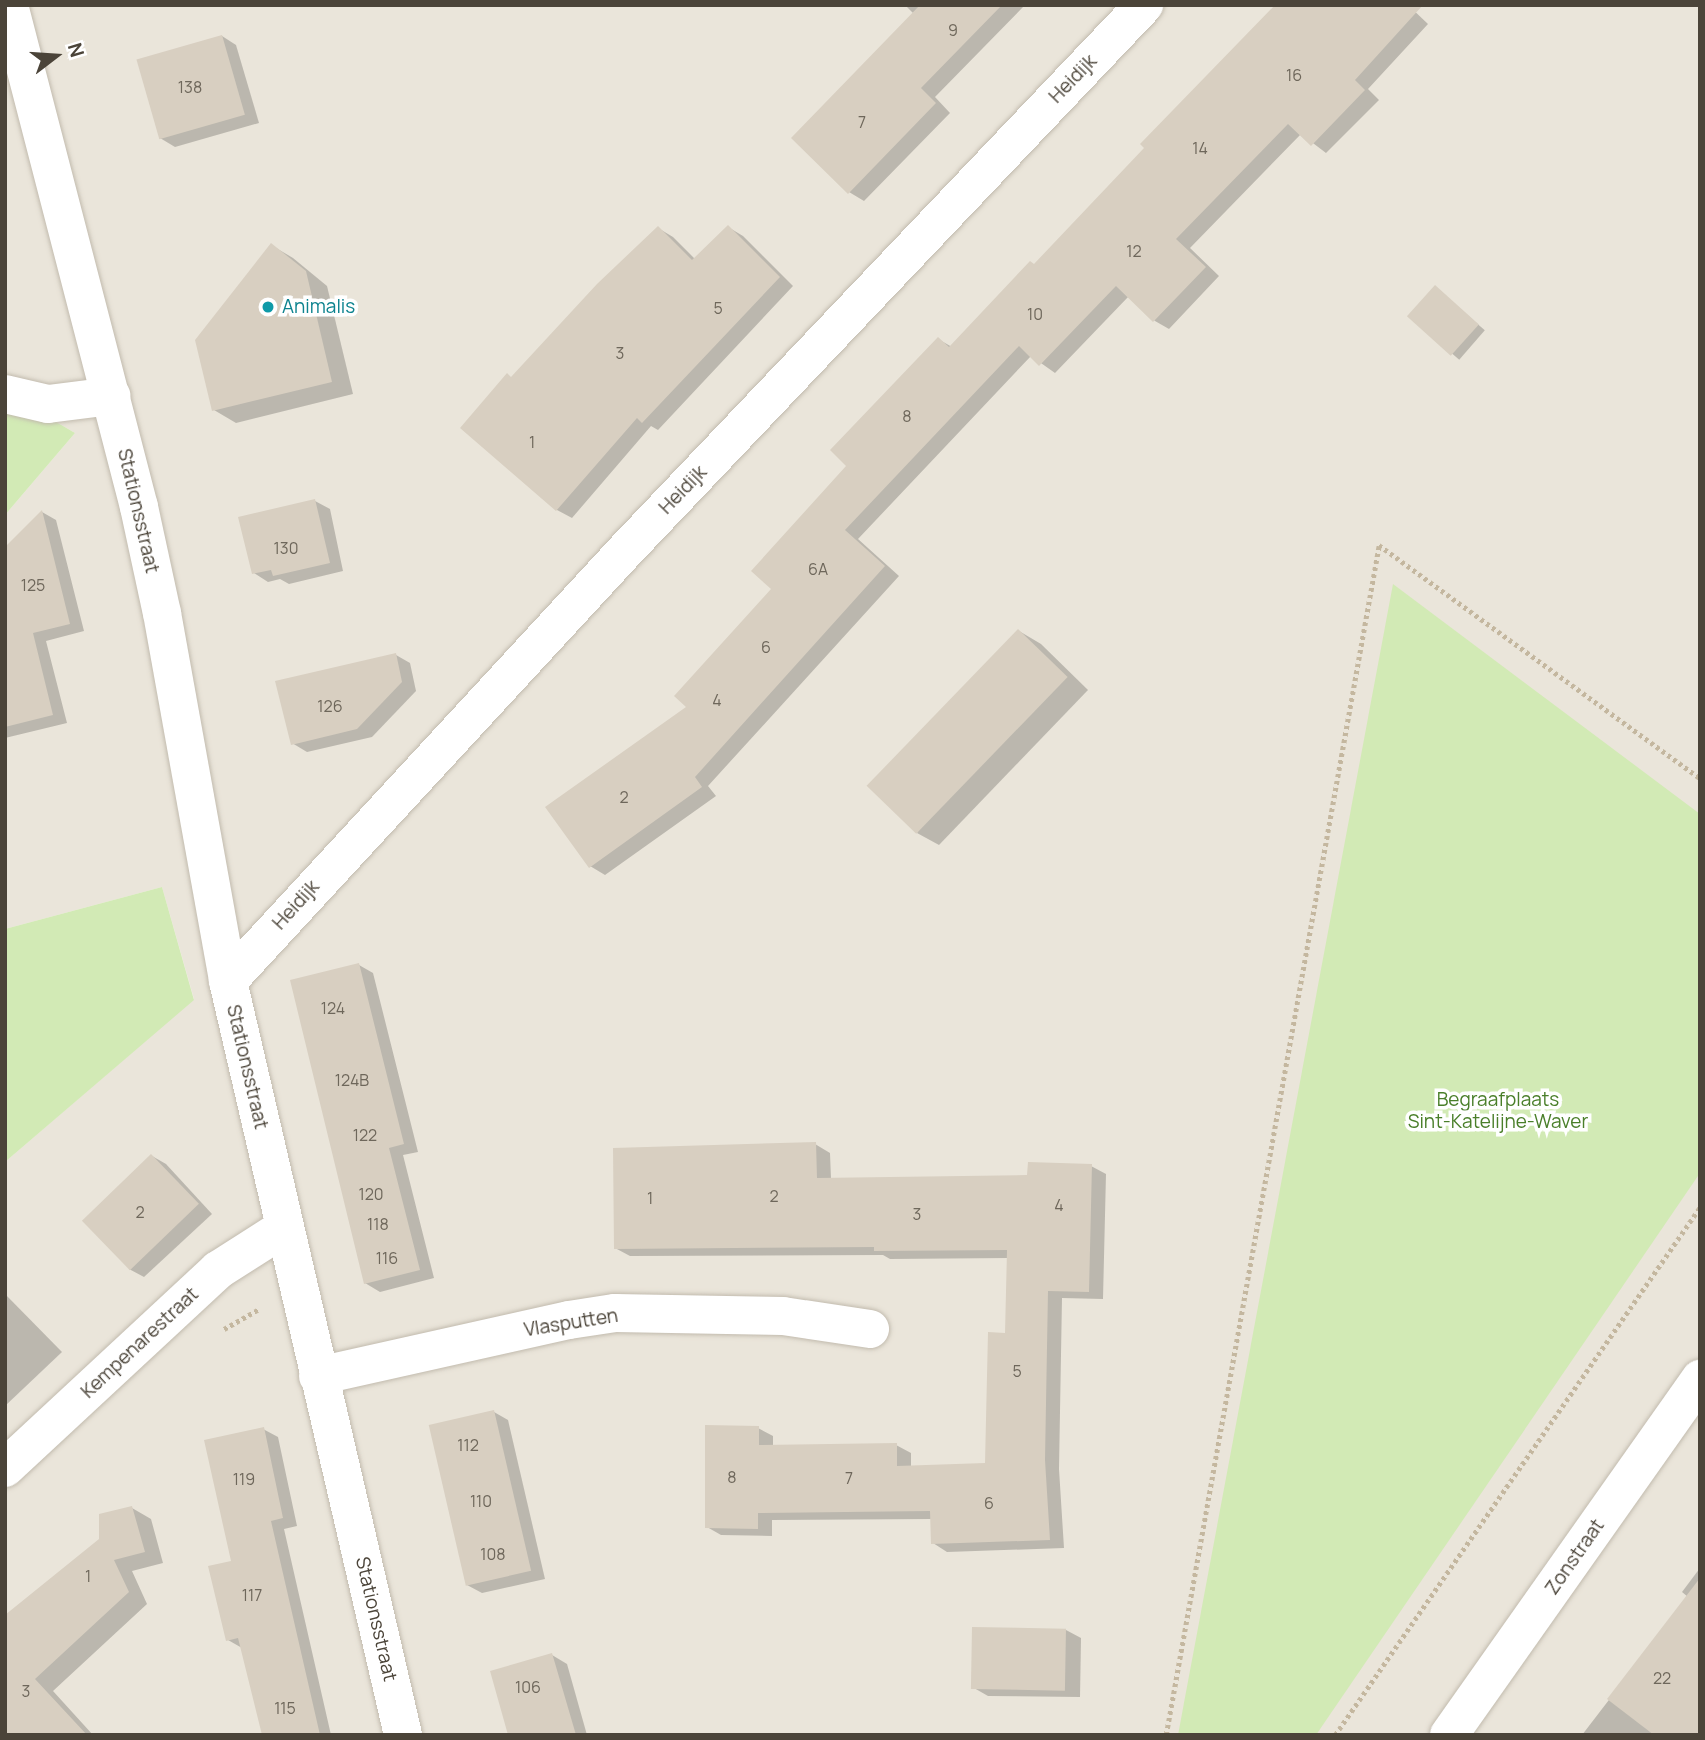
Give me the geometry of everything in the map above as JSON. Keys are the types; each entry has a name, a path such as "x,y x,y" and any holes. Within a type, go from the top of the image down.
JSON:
{"street":[{"name":"Stationsstraat","path":"9,5 111,396 162,613 228,981 403,1735"},
{"name":"Heidijk","path":"228,981 615,562 1144,5"},
{"path":"5,394 48,404 111,396"},
{"name":"Kempenarestraat","path":"5,1468 218,1270 284,1228"},
{"name":"Vlasputten","path":"318,1376 569,1320 615,1314 783,1316 870,1329"},
{"name":"Zonstraat","path":"1449,1735 1700,1379"}],"path":[{"path":"1166,1735 1379,545 1700,778"},
{"path":"1335,1735 1700,1207"}],"shaded area":[{"path":"5,5 1700,5 1700,1735 5,1735 5,1162 194,999 162,887 5,929 5,515 75,433 5,392"}],"green space":[{"path":"5,392 75,433 5,515"},
{"name":"Begraafplaats Sint-Katelijne-Waver","path":"1393,584 1700,814 1700,1173 1316,1735 1178,1735"},
{"path":"162,887 194,1000 5,1162 5,929"}],"building":[{"path":"920,5 1002,5 921,88 936,103 848,194 791,138"},
{"path":"1275,5 1423,5 1355,80 1365,90 1311,146 1288,124 1176,239 1206,267 1153,322 1116,286 1039,366 1019,346 845,530 885,566 695,777 702,787 589,868 545,807 686,707 674,696 771,589 751,571 846,466 830,450 938,337 949,347 1030,261 1034,264 1144,148 1140,144"},
{"path":"222,35 245,115 159,139 136,60"},
{"path":"728,225 780,277 642,423 637,418 556,511 460,428 507,373 511,377 597,284 658,226 692,260"},
{"name":"Animalis","path":"271,243 306,271 332,382 212,411 195,340"},
{"path":"1435,285 1479,324 1451,356 1407,316"},
{"path":"315,499 330,563 273,576 271,570 252,574 238,517"},
{"path":"42,510 70,624 33,633 53,715 5,727 5,547"},
{"path":"1018,629 1068,677 916,834 867,786"},
{"path":"396,653 402,682 357,729 291,745 275,681"},
{"path":"359,963 404,1144 389,1148 420,1270 364,1284 290,980"},
{"path":"816,1142 817,1178 1027,1175 1028,1162 1092,1164 1089,1292 1048,1291 1045,1460 1050,1540 931,1544 930,1511 758,1513 758,1529 705,1528 705,1425 759,1426 759,1445 897,1443 897,1466 985,1463 988,1332 1005,1333 1007,1250 874,1251 874,1247 614,1249 613,1148"},
{"path":"151,1154 199,1204 130,1270 82,1221"},
{"path":"494,1410 531,1571 466,1586 429,1425"},
{"path":"264,1427 283,1518 271,1521 320,1735 262,1735 238,1638 226,1641 208,1566 231,1561 204,1440"},
{"path":"132,1506 145,1552 114,1560 129,1592 35,1679 87,1735 5,1735 5,1615 99,1539 99,1514"},
{"path":"1700,1578 1700,1735 1654,1735 1607,1699"},
{"path":"972,1627 1066,1629 1065,1691 971,1689"},
{"path":"552,1653 576,1735 508,1735 490,1671"}],"place":[{"name":"Animalis","path":"268,307"}]}
